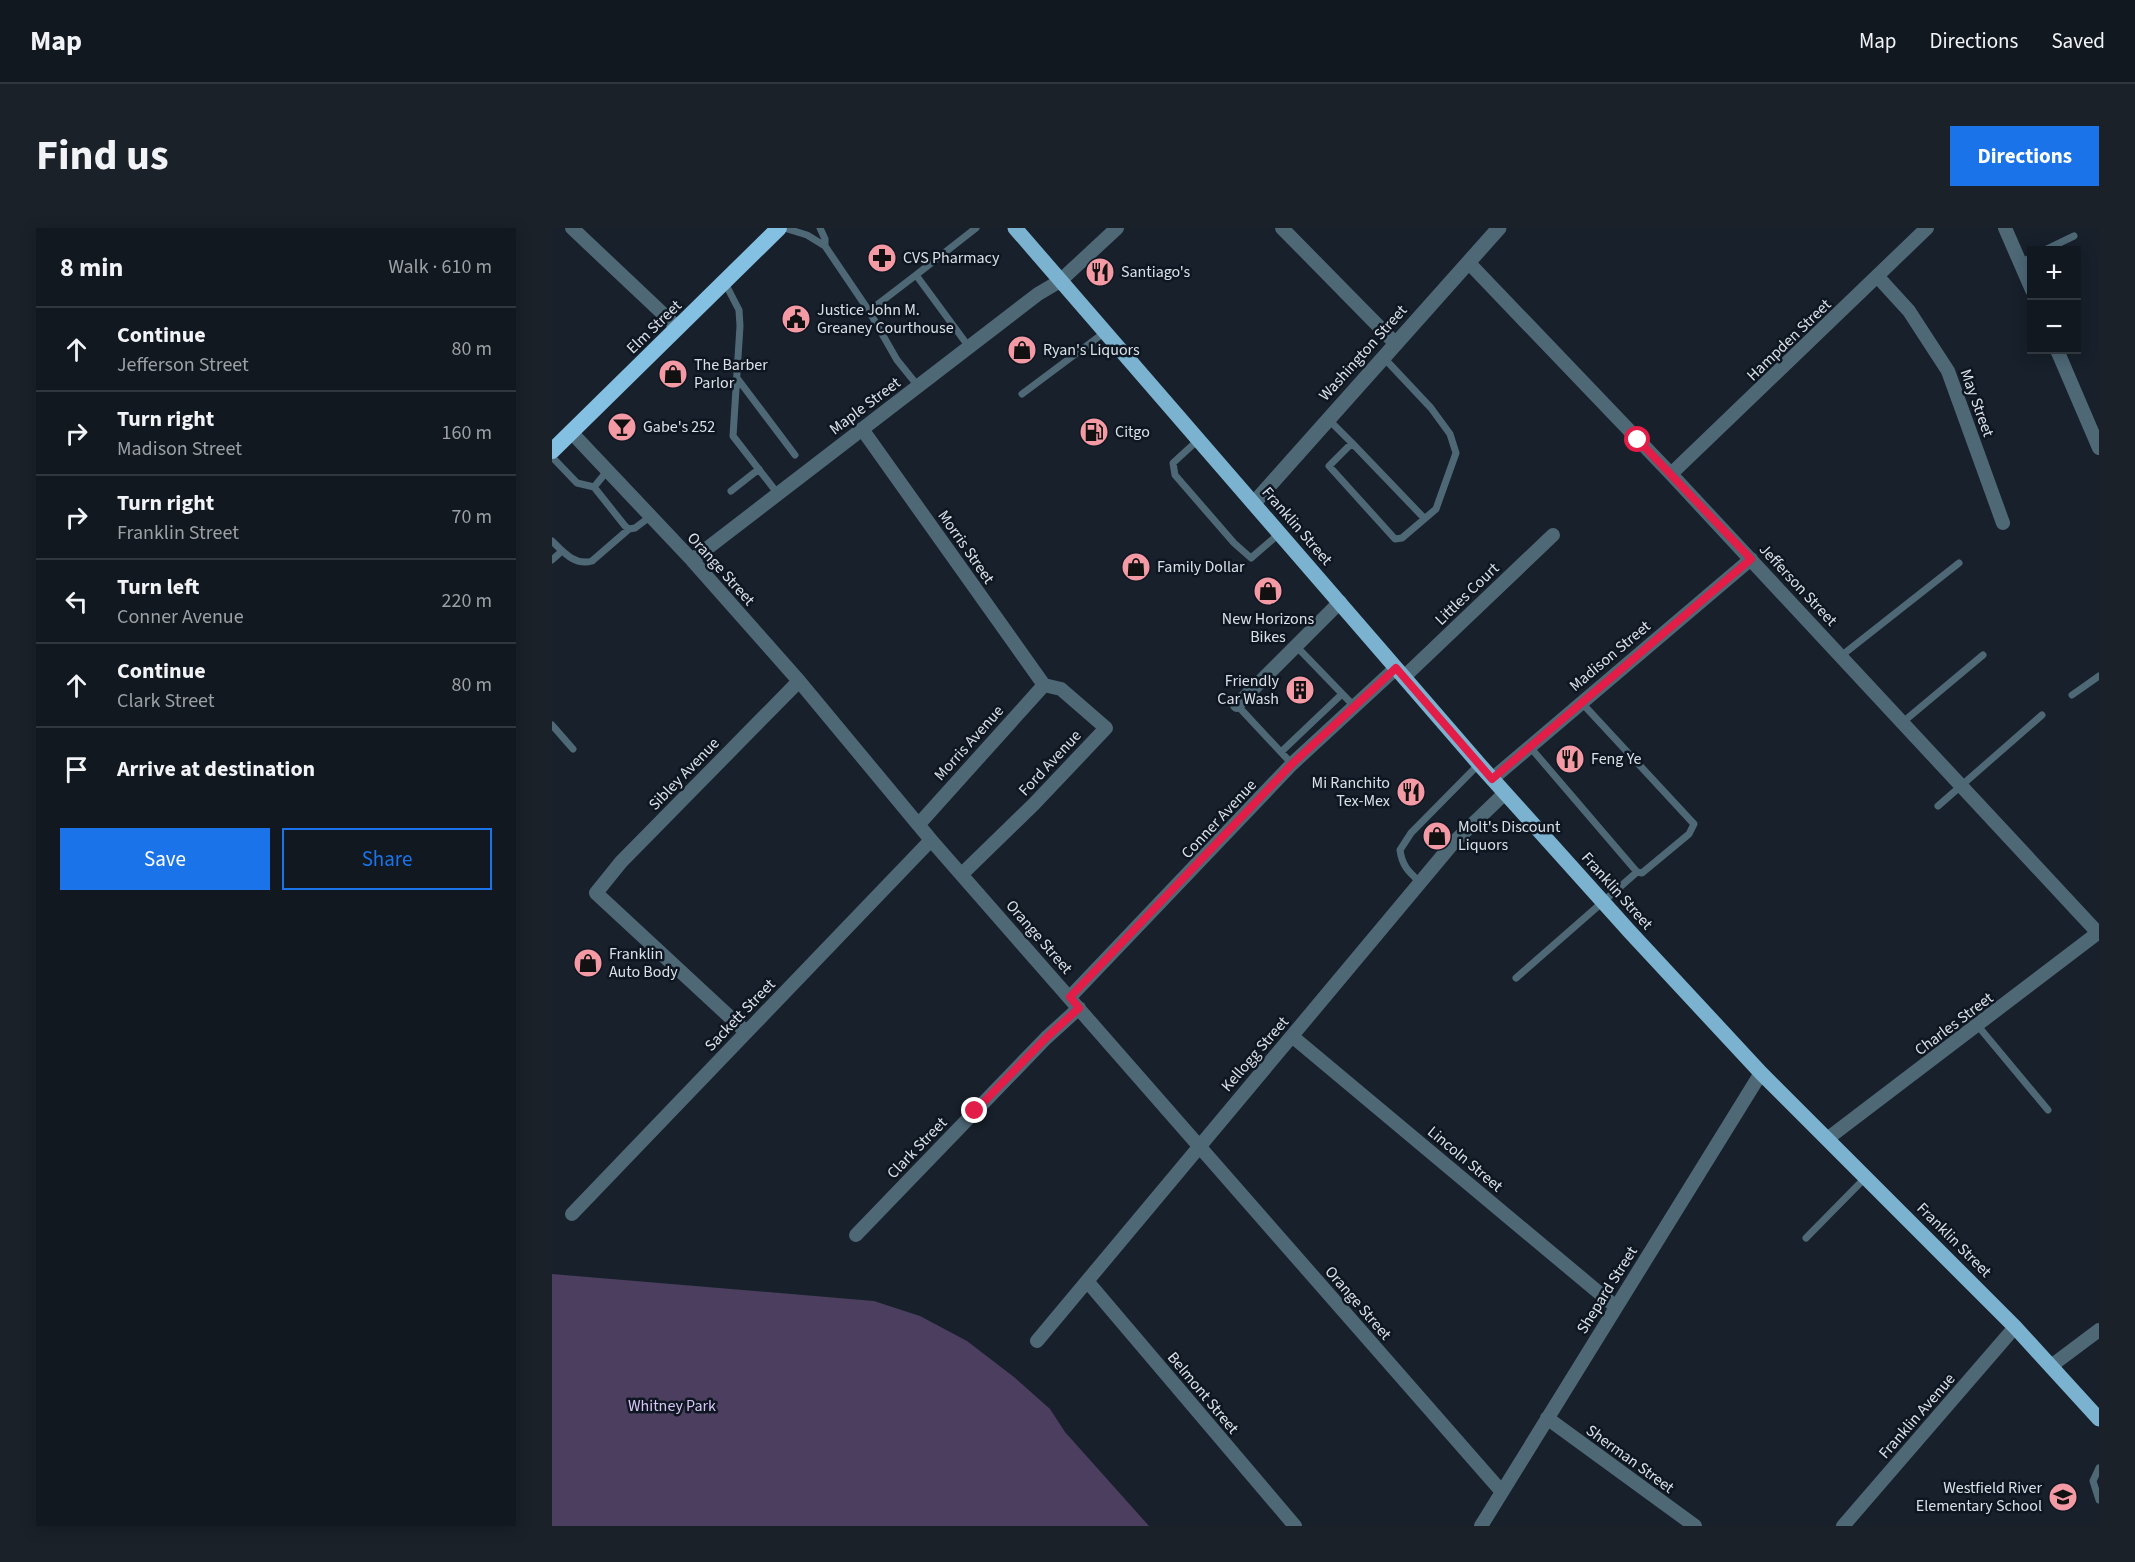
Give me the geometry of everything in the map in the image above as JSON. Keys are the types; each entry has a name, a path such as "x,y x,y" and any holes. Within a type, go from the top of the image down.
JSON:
{"highway":[{"name":"Elm Street","path":"552,451 779,228"}],"main road":[{"name":"Franklin Street","path":"1015,228 1492,779 1602,902 1761,1073 2015,1327 2099,1419"}],"street":[{"path":"572,228 678,328"},
{"name":"Maple Street","path":"693,560 969,346 1038,294 1060,281 1117,228"},
{"path":"1282,228 1396,344"},
{"name":"Washington Street","path":"1254,503 1499,228"},
{"name":"Hampden Street","path":"1671,474 1927,228"},
{"path":"2005,228 2026,260"},
{"name":"Jefferson Street","path":"1469,263 1751,559 2099,933"},
{"name":"May Street","path":"1878,277 1909,311 1948,371 2003,523"},
{"path":"2059,354 2099,448"},
{"name":"Morris Street","path":"862,429 1044,685"},
{"name":"Orange Street","path":"572,433 693,560 799,681 931,840 1502,1492"},
{"name":"Littles Court","path":"1400,672 1553,535"},
{"name":"Madison Street","path":"1492,779 1751,559"},
{"path":"1237,705 1340,603"},
{"name":"Conner Avenue","path":"1070,997 1292,764 1354,707 1400,672"},
{"name":"Sibley Avenue","path":"747,1032 597,893 621,862 799,681"},
{"name":"Morris Avenue","path":"919,824 1044,685"},
{"name":"Ford Avenue","path":"963,874 1106,728 1061,689 1044,685"},
{"name":"Kellogg Street","path":"1037,1341 1454,842 1505,793"},
{"name":"Sackett Street","path":"572,1214 931,840"},
{"name":"Charles Street","path":"1827,1140 2099,933"},
{"name":"Clark Street","path":"856,1235 1046,1038 1079,1008"},
{"name":"Lincoln Street","path":"1293,1036 1616,1307"},
{"name":"Shepard Street","path":"1481,1526 1761,1073"},
{"name":"Belmont Street","path":"1087,1281 1295,1526"},
{"name":"Franklin Avenue","path":"1842,1526 2015,1327"},
{"path":"2051,1366 2099,1330"},
{"name":"Sherman Street","path":"1547,1418 1695,1526"}],"lane":[{"path":"784,228 825,246"},
{"path":"814,240 822,229"},
{"path":"822,229 825,246 869,311 897,360 918,386"},
{"path":"869,311 972,229"},
{"path":"2053,246 2074,236"},
{"path":"916,275 969,346"},
{"path":"725,283 739,310 740,326 733,436 778,494"},
{"path":"1022,394 1105,332"},
{"path":"1352,443 1329,466 1395,539 1402,538 1436,508 1456,453 1450,434 1431,408 1384,358"},
{"path":"737,378 795,455"},
{"path":"1328,419 1424,518"},
{"path":"1198,440 1173,463 1175,475 1204,509 1234,543 1251,558 1280,533"},
{"path":"552,457 577,483 594,487 630,529"},
{"path":"731,491 759,469"},
{"path":"594,487 608,470"},
{"path":"552,541 575,561 584,563 592,561 630,529 651,516"},
{"path":"552,560 562,551"},
{"path":"1841,656 1959,563"},
{"path":"1296,646 1354,707"},
{"path":"1903,722 1983,655"},
{"path":"2072,695 2099,676"},
{"path":"1281,752 1342,694"},
{"path":"1530,747 1636,872 1642,873 1689,834 1694,824 1581,702"},
{"path":"1237,705 1292,764"},
{"path":"1938,806 2042,715"},
{"path":"552,725 573,749"},
{"path":"1420,882 1406,870 1401,862 1400,850 1411,833 1479,764"},
{"path":"1516,978 1636,872"},
{"path":"1978,1026 2048,1110"},
{"path":"1806,1238 1866,1177"},
{"path":"2099,1468 2093,1481 2099,1500"}],"green space":[{"name":"Whitney Park","path":"552,1274 874,1301 920,1316 967,1341 1014,1377 1050,1409 1065,1432 1149,1526 552,1526"}],"place":[{"name":"CVS Pharmacy","path":"882,258"},
{"name":"Santiago's","path":"1100,272"},
{"name":"Justice John M. Greaney Courthouse","path":"796,319"},
{"name":"Ryan's Liquors","path":"1022,350"},
{"name":"The Barber Parlor","path":"673,374"},
{"name":"Gabe's 252","path":"622,427"},
{"name":"Citgo","path":"1094,432"},
{"name":"Family Dollar","path":"1136,567"},
{"name":"New Horizons Bikes","path":"1268,591"},
{"name":"Friendly Car Wash","path":"1300,690"},
{"name":"Feng Ye","path":"1570,759"},
{"name":"Mi Ranchito Tex-Mex","path":"1411,792"},
{"name":"Molt's Discount Liquors","path":"1437,836"},
{"name":"Franklin Auto Body","path":"588,963"},
{"name":"Westfield River Elementary School","path":"2063,1497"}],"route":[{"path":"975,1111 1046,1038 1079,1008 1070,997 1185,880 1292,764 1396,668 1492,779 1751,559 1638,440"}]}
